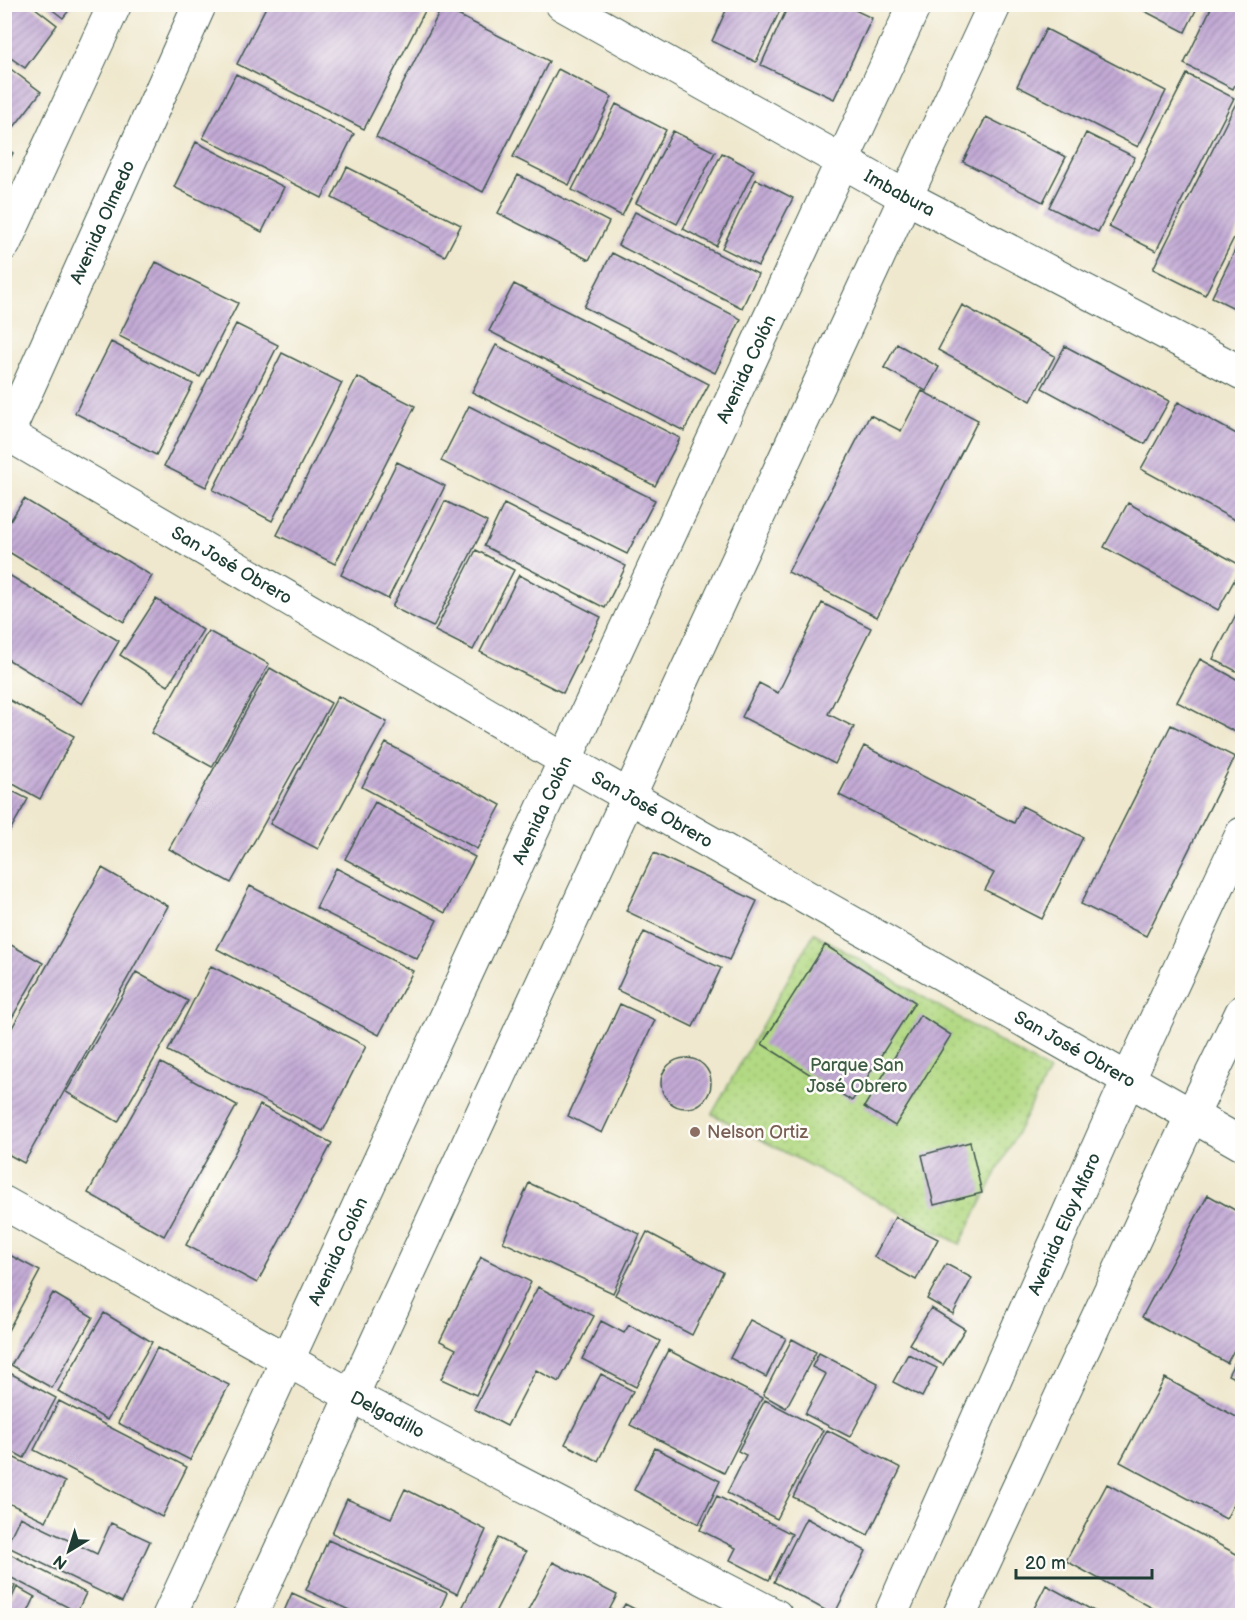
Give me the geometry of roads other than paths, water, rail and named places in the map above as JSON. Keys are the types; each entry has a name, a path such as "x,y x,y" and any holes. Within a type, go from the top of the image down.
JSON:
{"street":[{"path":"4,244 115,4"},
{"name":"Avenida Olmedo","path":"6,436 201,4"},
{"name":"Imbabura","path":"562,4 906,196 1242,373"},
{"name":"Avenida Colón","path":"169,1616 915,4"},
{"path":"250,1616 995,4"},
{"name":"San José Obrero","path":"6,436 565,760 1242,1144"},
{"name":"Avenida Eloy Alfaro","path":"890,1616 1128,1080 1242,834"},
{"path":"959,1616 1242,1012"},
{"name":"Delgadillo","path":"4,1203 352,1396 776,1616"}],"place":[{"name":"Nelson Ortiz","path":"695,1132"}],"park label":[{"name":"Parque San José Obrero","path":"857,1075"}]}
